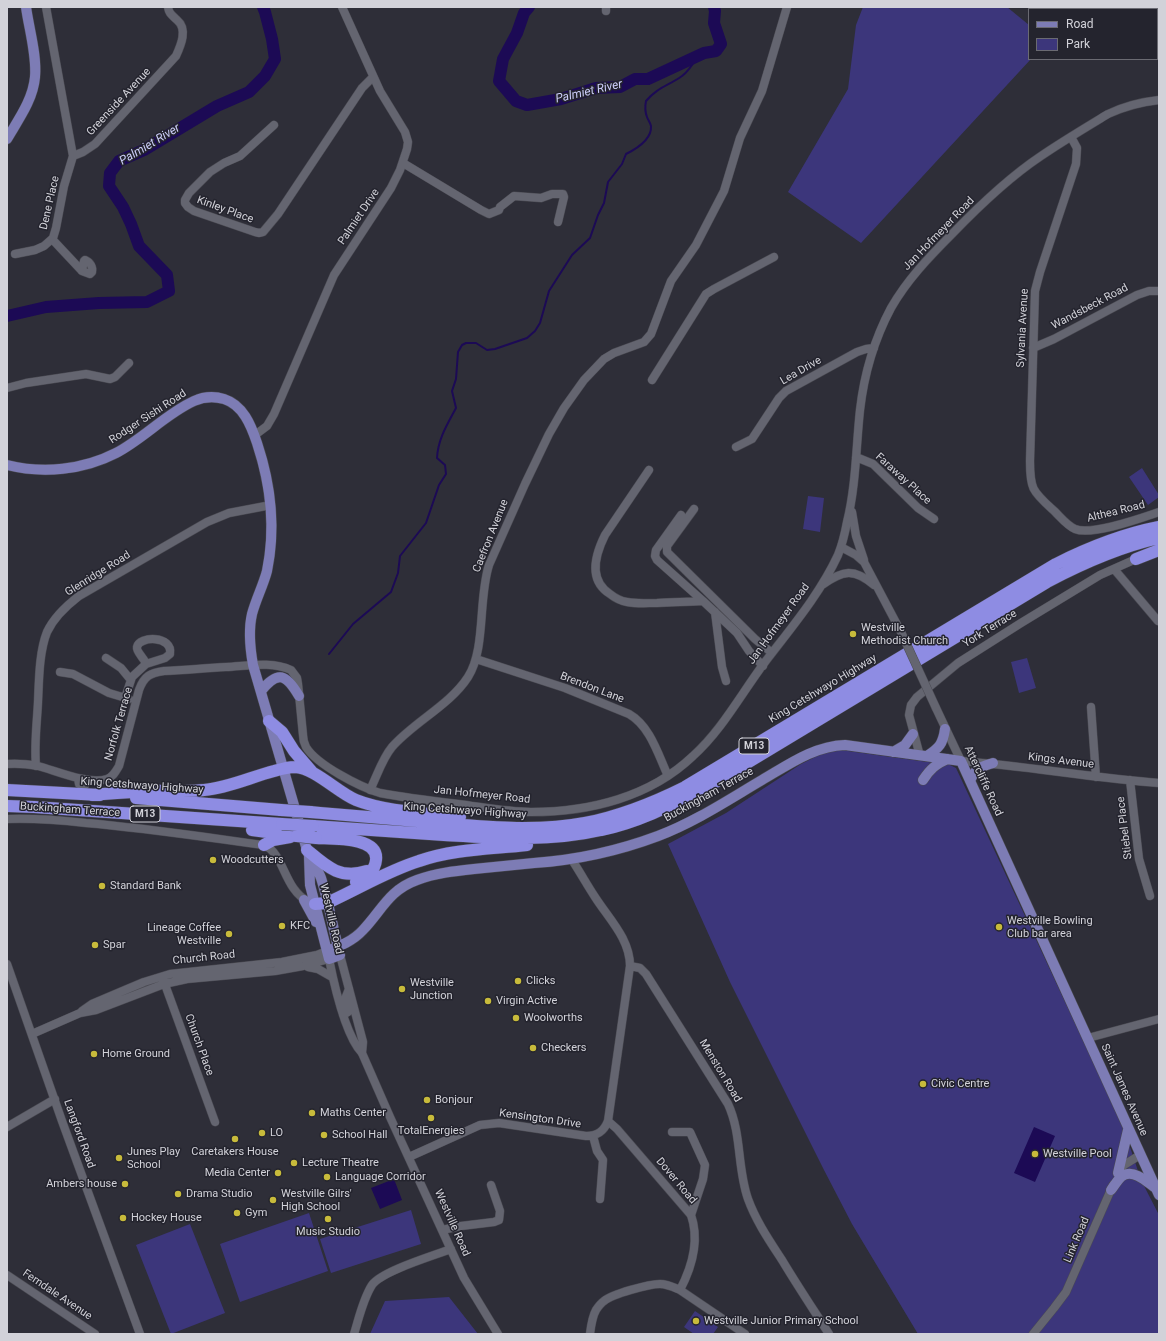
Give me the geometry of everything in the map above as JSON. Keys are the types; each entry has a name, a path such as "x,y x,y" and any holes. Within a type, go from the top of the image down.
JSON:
{"highway":[{"name":"King Cetshwayo Highway","path":"7,790 92,795 518,828 563,826 585,823 613,816 648,804 685,787 1056,564 1094,547 1159,527"},
{"name":"M13","path":"7,806 102,818 282,824 314,832 514,839 575,835 602,830 658,811 691,795 1052,579 1090,560 1116,550 1159,538"},
{"path":"1136,559 1159,550"},
{"path":"269,721 282,732 294,751 313,774"},
{"path":"92,795 152,791 204,790 221,787 284,768 294,767 313,774 355,799 384,807 518,822 549,822 613,816"},
{"path":"102,818 276,832 297,836"},
{"path":"264,845 273,840 314,832 363,842 369,846 374,851 376,856 374,868 368,874 327,900"},
{"path":"311,901 327,900 404,866 432,857 461,852 535,845 575,835"},
{"path":"308,853 330,868 342,873 359,873 374,868"}],"main road":[{"path":"7,139 31,95 35,78 35,64 26,7"},
{"name":"Rodger Sishi Road","path":"7,465 28,469 57,469 99,461 132,444 185,406 202,398 223,398 232,402 244,414 255,435 264,464 271,505 272,530 270,556 250,623 250,642 253,665 284,768"},
{"path":"261,692 269,681 281,677 292,684 299,696"},
{"path":"923,756 940,746 944,740 945,729"},
{"path":"893,752 905,745 913,734"},
{"name":"Buckingham Terrace","path":"339,951 363,931 386,901 397,891 417,880 453,871 572,860 622,848 672,830 711,810 796,760 819,750 845,745 961,761"},
{"path":"923,780 933,767 948,759"},
{"name":"Attercliffe Road","path":"961,761 1088,1038"},
{"path":"970,781 977,769 993,763"},
{"name":"Westville Road","path":"284,768 308,853 311,901 320,926 328,956"},
{"name":"Westville Road","path":"308,853 317,868 327,900 339,951"},
{"name":"Church Road","path":"328,956 339,951"},
{"name":"Saint James Avenue","path":"1088,1038 1157,1192"},
{"path":"1118,1173 1128,1130"},
{"path":"1111,1190 1120,1178 1128,1174 1138,1176 1157,1192"}],"street":[{"name":"Greenside Avenue","path":"46,7 73,156 84,152 95,144 176,56 182,41 182,29 178,20 170,14 168,7"},
{"name":"Palmiet Drive","path":"255,435 267,426 274,414 334,275 391,188 403,163 407,149 407,137 402,125 380,91 342,7"},
{"name":"Caefron Avenue","path":"370,790 391,748 461,686 468,677 476,659 486,572 525,484 549,434 564,408 592,370 604,358 644,342 651,334 672,281 696,245 724,191 740,138 762,91 787,7"},
{"name":"Kinley Place","path":"274,125 240,156 217,167 203,179 187,198 185,203 188,207 194,211 255,232 263,232 278,214 362,88 373,77"},
{"name":"Jan Hofmeyer Road","path":"253,665 279,666 291,670 296,678 302,735 307,747 317,758 334,770 370,790 391,796 531,812 545,811 586,807 617,800 643,790 668,776 683,766 707,742 725,720 762,666 820,587 830,570 841,547 851,505 862,398 867,372 874,348 889,312 899,294 930,256 968,218 1004,184 1040,157 1120,108 1140,102 1159,100"},
{"name":"Sylvania Avenue","path":"1031,480 1034,301 1036,284 1076,164 1077,148 1071,137"},
{"name":"Dene Place","path":"15,254 35,250 44,246 52,239 56,228 64,186 73,156"},
{"path":"403,163 489,214 499,210 500,207 514,196 541,198 557,193 563,194 564,197 558,222"},
{"path":"52,239 82,271"},
{"path":"652,380 706,294 774,257"},
{"name":"Wandsbeck Road","path":"1033,348 1054,340 1137,295 1149,291 1159,291"},
{"name":"Lea Drive","path":"736,447 752,438 779,398 786,391 857,352 874,348"},
{"path":"7,388 26,383 86,374 110,379 115,377 129,363"},
{"name":"Faraway Place","path":"856,457 873,464 918,508 934,519"},
{"path":"649,470 605,535 600,546 595,563 595,569 600,586 608,593 626,602 703,602"},
{"name":"Althea Road","path":"1031,480 1033,488 1038,496 1068,524 1077,530 1094,531 1159,512"},
{"name":"Glenridge Road","path":"36,766 35,747 44,645 50,626 64,609 79,596 92,588 207,522 229,513 271,505"},
{"path":"851,505 856,536 867,567"},
{"path":"694,509 667,546 667,552 750,634 772,653"},
{"path":"681,515 656,550 655,556 657,560 740,636 749,651 762,666"},
{"name":"Attercliffe Road","path":"841,547 856,555 867,567 901,632 961,761"},
{"name":"York Terrace","path":"923,756 913,734 909,715 911,705 917,697 969,655 1087,582 1136,559"},
{"path":"1114,569 1158,621"},
{"path":"820,587 834,577 841,574 852,573 863,576 878,588"},
{"path":"715,612 722,667 726,681"},
{"path":"106,658 121,668 130,678"},
{"name":"Brendon Lane","path":"476,659 565,688 636,718 645,729 668,776"},
{"path":"125,698 130,678 146,664"},
{"name":"Norfolk Terrace","path":"7,764 19,763 36,766 78,778 103,780 114,774 119,766 141,684 151,674 164,671 253,665"},
{"path":"60,672 73,674 109,693 136,701"},
{"path":"1091,707 1096,777"},
{"name":"Kings Avenue","path":"961,761 993,763 1096,777 1159,783"},
{"path":"78,778 80,784 85,785"},
{"name":"Stiebel Place","path":"1130,780 1139,859 1150,896"},
{"name":"Buckingham Terrace","path":"7,819 102,818 158,830 264,845"},
{"path":"264,845 275,852 292,886 311,901"},
{"path":"572,860 626,944 629,955 630,966 608,1121"},
{"name":"Westville Road","path":"339,951 363,1042 362,1053"},
{"name":"Church Road","path":"163,980 178,973 282,962 317,955 328,956"},
{"name":"Westville Road","path":"328,956 332,977 343,1014 356,1047 362,1053 464,1278 498,1334"},
{"name":"Church Road","path":"32,1034 80,1013 92,1004 144,982 252,973 303,966 328,956"},
{"name":"Langford Road","path":"7,965 140,1334"},
{"path":"303,966 315,968 332,977"},
{"name":"Menston Road","path":"630,966 640,968 646,974 728,1104 734,1117 741,1174 748,1199 761,1228 829,1334"},
{"name":"Church Place","path":"163,980 215,1122"},
{"path":"343,1014 348,1012 345,999 349,989"},
{"path":"1088,1038 1159,1019"},
{"path":"7,1127 55,1099"},
{"name":"Kensington Drive","path":"409,1157 468,1130 486,1124 499,1123 565,1134 593,1136 605,1129 608,1121"},
{"name":"Dover Road","path":"608,1121 617,1128 691,1215 695,1232 694,1249 690,1269 680,1290"},
{"path":"672,1132 690,1132 705,1165 703,1179 691,1215"},
{"path":"593,1136 597,1151 603,1160 600,1199"},
{"name":"Link Road","path":"1033,1334 1066,1292 1118,1173 1124,1165 1140,1155"},
{"path":"442,1230 499,1220 500,1211 491,1185"},
{"path":"354,1334 365,1300 373,1284 384,1275 451,1249"},
{"name":"Ferndale Avenue","path":"7,1275 95,1334"},
{"path":"590,1334 596,1310 604,1301 613,1296 651,1285 660,1284 668,1285 680,1290 745,1334"}],"green space":[{"path":"863,7 1007,7 1028,24 1028,60 1030,60 861,243 788,192 848,89 856,25"},
{"path":"1142,468 1159,495 1159,497 1148,505 1129,477"},
{"path":"808,496 824,498 820,532 803,529"},
{"path":"1027,658 1036,688 1019,693 1011,662"},
{"path":"841,750 950,765 956,768 1123,1126 1141,1180 1159,1215 1159,1334 918,1334 852,1224 730,982 668,844 726,813 801,764 821,754"},
{"path":"411,1210 421,1244 331,1273 320,1239"},
{"path":"309,1213 328,1271 240,1302 220,1244"},
{"path":"190,1224 225,1313 171,1334 136,1245"},
{"path":"449,1297 478,1334 370,1334 385,1301"},
{"name":"Westville Junior Primary School","path":"695,1311 718,1327 713,1334 694,1334 684,1327"}],"shaded area":[{"name":"Westville Pool","path":"1034,1127 1055,1136 1035,1182 1014,1173"},
{"path":"394,1179 402,1200 380,1209 371,1188"}],"waterway":[{"name":"Palmiet River","path":"7,316 46,307 99,303 147,302 169,291 167,275 139,246 123,207 109,186 110,173 119,161 144,150 217,106 249,92 265,76 275,59 272,39 263,7"},
{"name":"Palmiet River","path":"529,7 524,13 517,33 503,59 499,81 516,101 527,105 561,99 596,88 620,87 635,79 648,79 704,53 716,51 721,44 714,23 714,7"},
{"path":"329,654 353,624 391,592 398,573 400,556 426,523 439,485 446,474 445,465 437,458 439,445 456,408 452,391 456,379 458,352 462,345 466,343 476,343 487,350 495,349 527,338 535,331 540,323 549,291 572,255 590,238 604,203 608,182 622,164 626,154 643,143 651,131 651,126 646,113 646,101 650,96 684,74 691,67 697,57"}],"place":[{"name":"Westville Methodist Church","path":"853,634"},
{"name":"Woodcutters","path":"213,860"},
{"name":"Standard Bank","path":"102,886"},
{"name":"KFC","path":"282,926"},
{"name":"Westville Bowling Club bar area","path":"999,927"},
{"name":"Lineage Coffee Westville","path":"229,934"},
{"name":"Spar","path":"95,945"},
{"name":"Clicks","path":"518,981"},
{"name":"Westville Junction","path":"402,989"},
{"name":"Virgin Active","path":"488,1001"},
{"name":"Woolworths","path":"516,1018"},
{"name":"Checkers","path":"533,1048"},
{"name":"Home Ground","path":"94,1054"},
{"name":"Civic Centre","path":"923,1084"},
{"name":"Bonjour","path":"427,1100"},
{"name":"Maths Center","path":"312,1113"},
{"name":"TotalEnergies","path":"431,1118"},
{"name":"LO","path":"262,1133"},
{"name":"School Hall","path":"324,1135"},
{"name":"Caretakers House","path":"235,1139"},
{"name":"Westville Pool","path":"1035,1154"},
{"name":"Junes Play School","path":"119,1158"},
{"name":"Lecture Theatre","path":"294,1163"},
{"name":"Media Center","path":"278,1173"},
{"name":"Language Corridor","path":"327,1177"},
{"name":"Ambers house","path":"125,1184"},
{"name":"Drama Studio","path":"178,1194"},
{"name":"Westville Gilrs' High School","path":"273,1200"},
{"name":"Gym","path":"237,1213"},
{"name":"Hockey House","path":"123,1218"},
{"name":"Music Studio","path":"328,1219"},
{"name":"Westville Junior Primary School","path":"696,1321"}]}
